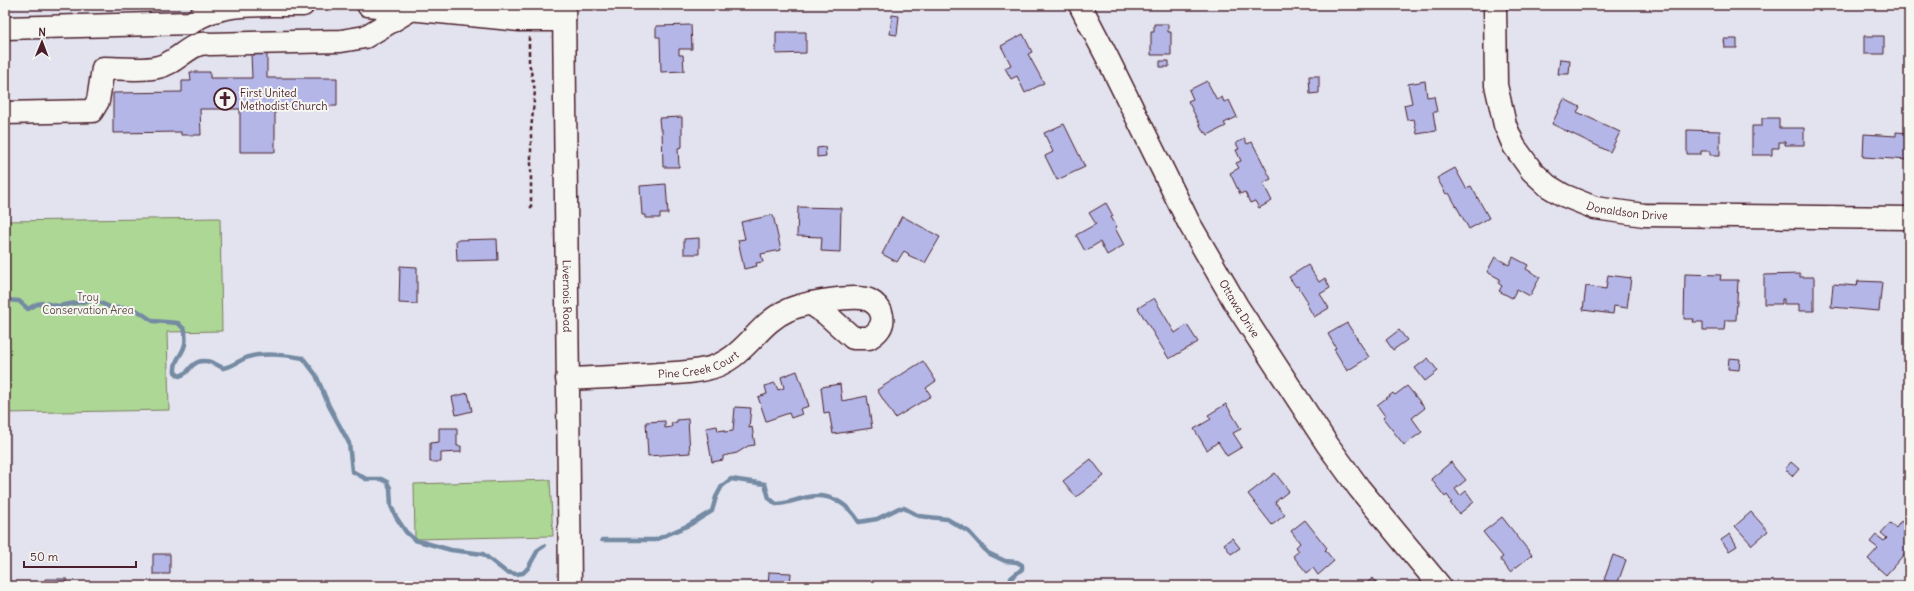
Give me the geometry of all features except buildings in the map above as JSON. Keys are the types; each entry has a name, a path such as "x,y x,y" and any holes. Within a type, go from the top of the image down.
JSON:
{"street":[{"path":"5,28 191,23 201,15 220,8 303,5"},
{"path":"368,5 528,20 564,13"},
{"name":"Ottawa Drive","path":"1080,5 1189,223 1237,306 1327,444 1359,488 1440,586"},
{"name":"Donaldson Drive","path":"1495,5 1496,85 1505,125 1514,146 1532,171 1548,186 1563,195 1595,208 1644,215 1909,218"},
{"path":"5,113 92,111 98,101 103,68 158,68 178,59 195,45 202,42 210,44 341,41 365,37 412,9"},
{"name":"Livernois Road","path":"564,13 570,586"},
{"path":"191,23 195,45"},
{"name":"Pine Creek Court","path":"567,379 687,372 712,368 738,354 771,320 797,306 810,303"}],"path":[{"path":"528,20 529,62 534,91 531,130 531,211"}],"green space":[{"name":"Troy Conservation Area","path":"220,218 222,331 167,332 169,410 5,413 5,221"},
{"path":"550,480 553,536 415,539 414,484"}],"waterway":[{"path":"5,300 19,301 28,309 37,304 43,303 58,306 94,300 112,308 130,308 138,311 153,321 178,323 185,330 184,348 175,367 175,372 179,376 200,361 208,361 223,368 246,358 258,355 282,355 303,358 316,375 329,406 349,443 352,471 366,479 381,479 387,482 390,488 391,506 396,517 406,532 415,540 451,550 483,554 506,572 516,574 523,573 528,568 538,550 544,546"},
{"path":"602,540 655,540 689,525 712,511 716,497 722,486 731,479 765,484 769,498 776,504 817,496 831,498 838,501 850,510 859,522 877,519 899,508 904,508 919,516 947,519 969,532 988,553 1005,561 1017,562 1022,565 1022,569 1011,578 1008,586"}],"place":[{"name":"First United Methodist Church","path":"225,99"}]}
